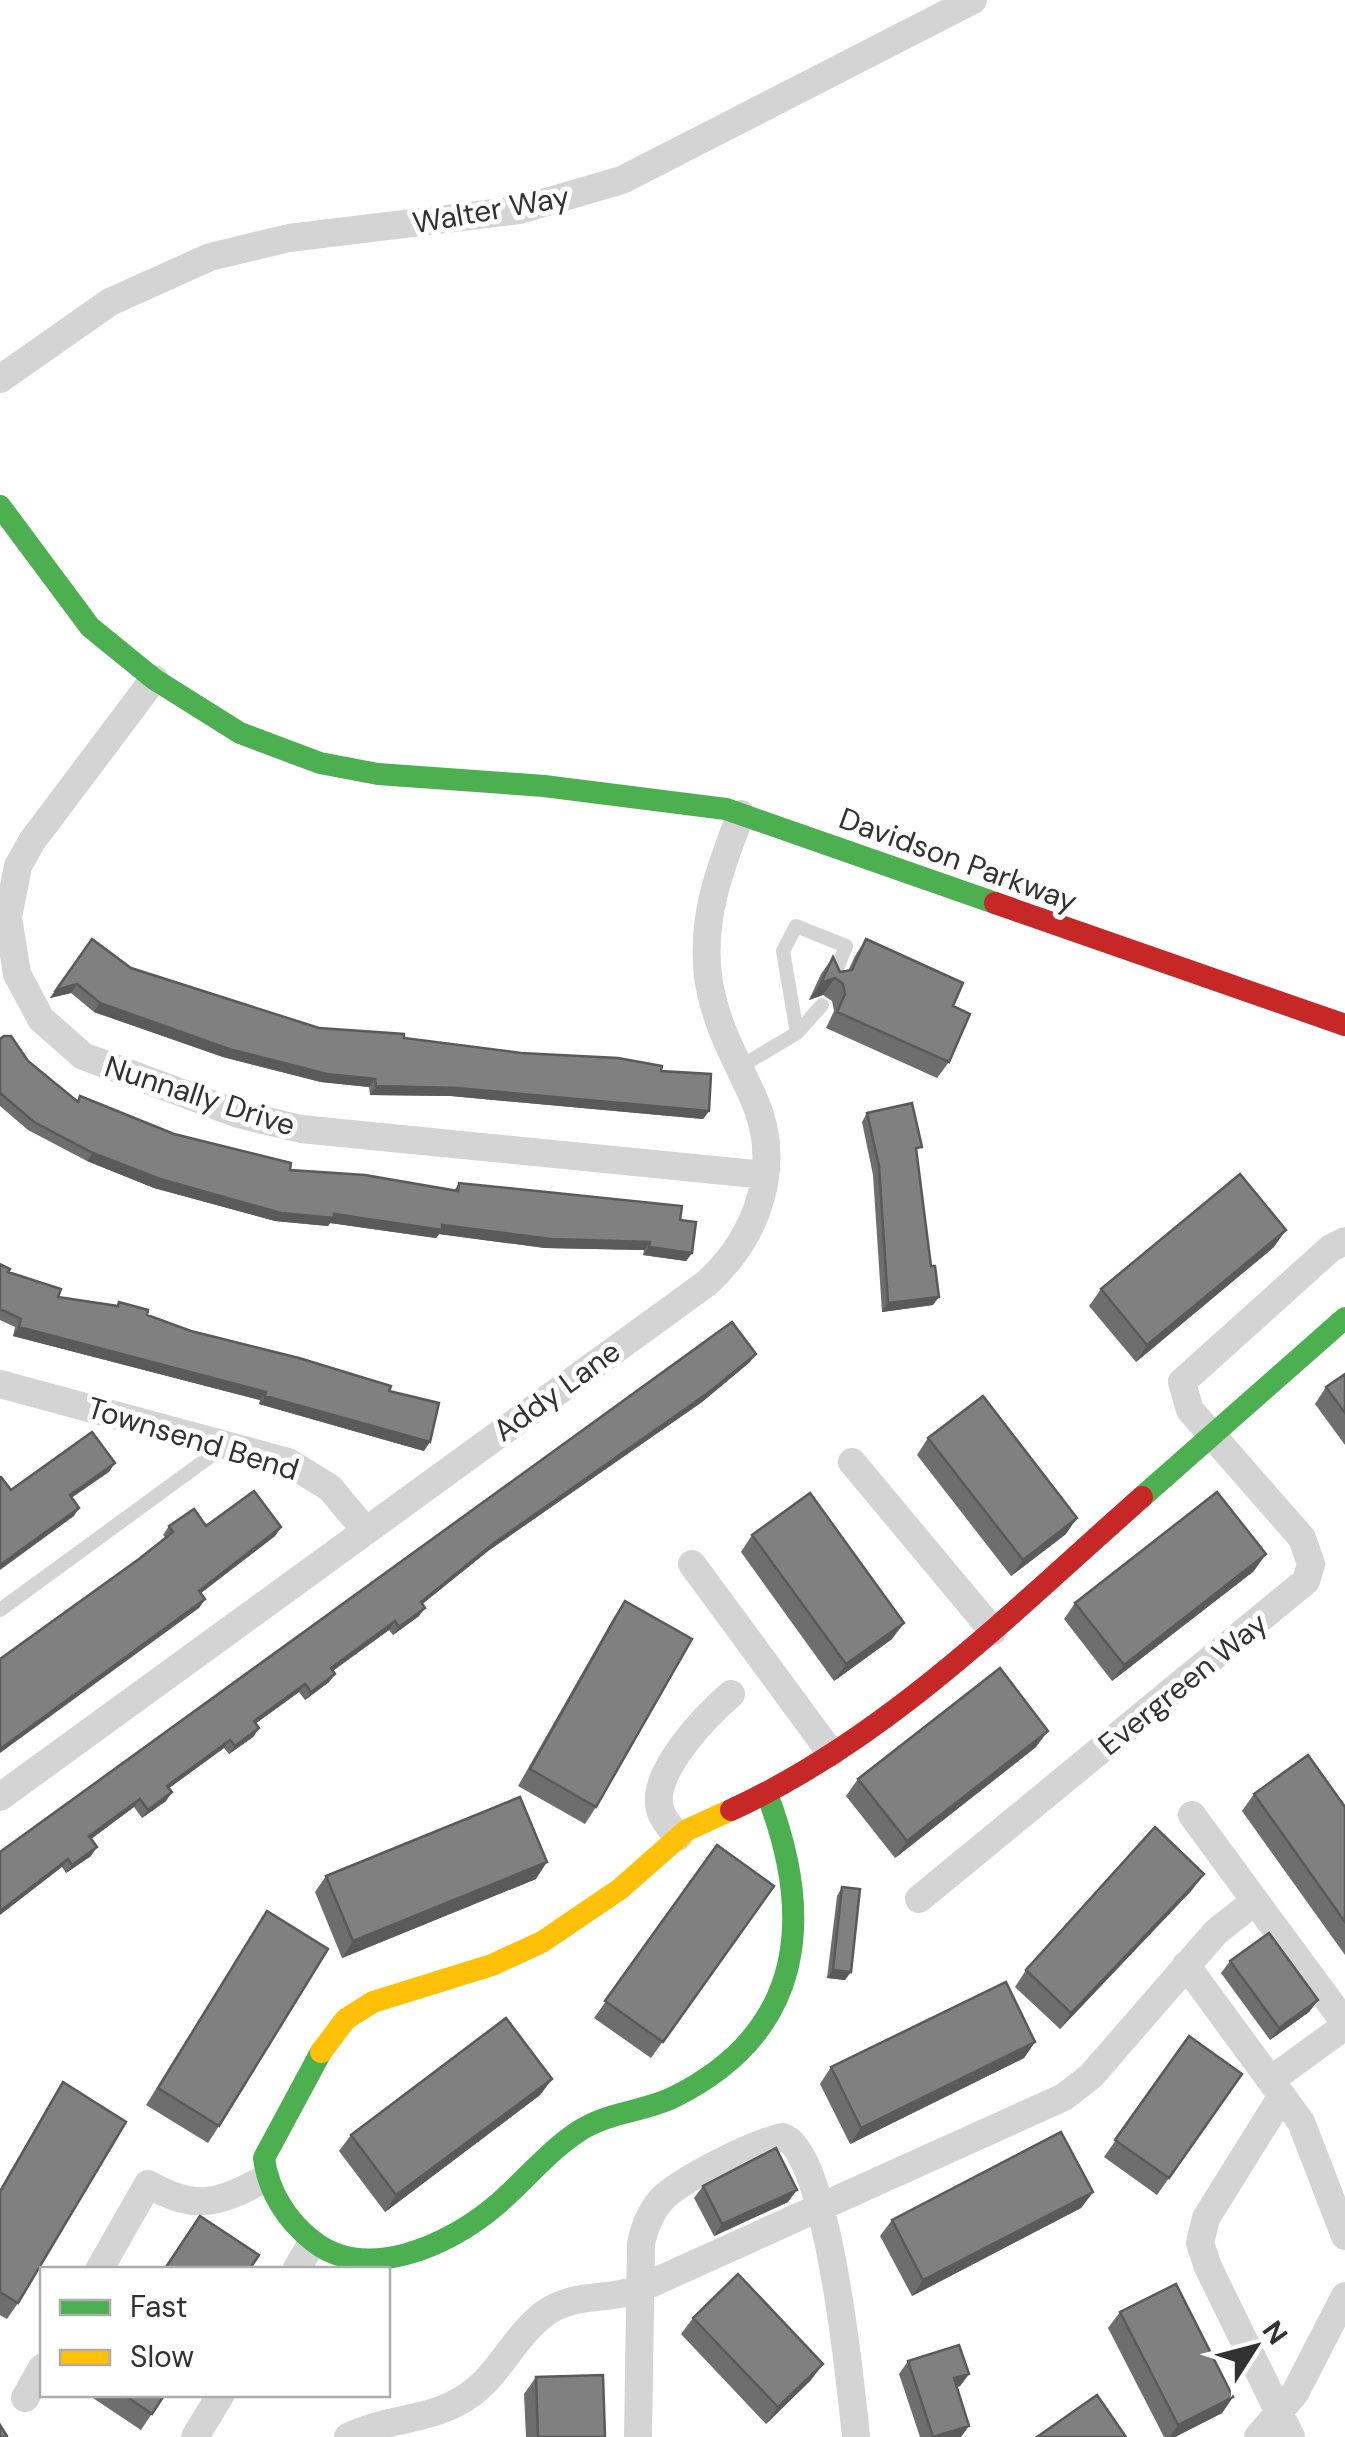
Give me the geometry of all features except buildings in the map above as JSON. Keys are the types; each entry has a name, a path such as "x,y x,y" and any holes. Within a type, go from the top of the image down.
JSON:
{"street":[{"name":"Walter Way","path":"0,379 110,302 210,257 288,238 519,210 634,176 972,0"},
{"name":"Davidson Parkway","path":"0,506 90,628 154,679 240,732 320,764 378,774 544,786 699,804 741,814 1345,1025"},
{"name":"Nunnally Drive","path":"154,679 32,840 11,889 8,922 17,974 36,1012 66,1044 109,1068 238,1114 301,1129 765,1176"},
{"name":"Addy Lane","path":"0,1797 706,1283 743,1242 758,1208 765,1176 762,1122 713,1005 706,951 713,888 741,814"},
{"name":"Evergreen Way","path":"919,1900 1306,1580 1311,1564 1302,1538 1186,1403 1184,1377 1345,1241"},
{"path":"767,1794 793,1858 798,1922 779,1995 734,2054 675,2096 602,2119 578,2131 492,2209 447,2237 363,2261 338,2259 312,2243 266,2178 264,2158 329,2038 346,2019 373,2002 492,1965 542,1942 620,1889 678,1837 723,1810 767,1794 925,1688 1345,1318"},
{"name":"Townsend Bend","path":"0,1384 276,1458 310,1474 339,1497 364,1530"},
{"path":"852,1462 993,1632"},
{"path":"692,1564 831,1752"},
{"path":"678,1837 661,1814 663,1783 694,1731 731,1694"},
{"path":"1192,1815 1345,2024 1277,2088 1200,2234 1208,2267 1286,2425"},
{"path":"348,2437 370,2427 420,2427 470,2395 506,2360 536,2321 554,2307 577,2298 623,2295 640,2289 1076,2090 1216,1932 1255,1901"},
{"path":"1186,1965 1308,2135 1345,2235"},
{"path":"638,2437 644,2232 663,2198 685,2182 776,2138 789,2139 799,2148 820,2208 856,2437"},
{"path":"101,2267 148,2184 177,2200 200,2203 228,2197 266,2178"},
{"path":"298,2267 312,2243"},
{"path":"1258,2437 1286,2425 1345,2296"},
{"path":"25,2398 40,2372"},
{"path":"195,2437 219,2397"}],"lane":[{"path":"796,1033 783,951 796,926 846,946 833,979"},
{"path":"738,1068 796,1033 822,1005"},
{"path":"0,1610 226,1444"}],"traffic: fast":[{"path":"0,506 90,627 154,679 240,733 320,763 378,774 544,786 726,809 995,903"},
{"path":"1142,1497 1345,1318"},
{"path":"321,2052 264,2158 274,2193 287,2215 313,2241 334,2253 357,2259 406,2254 454,2234 494,2207 579,2131 672,2098 716,2071 750,2041 773,2006 787,1969 793,1928 791,1885 767,1794"}],"traffic: slow":[{"path":"321,2052 346,2019 373,2002 492,1965 542,1942 620,1889 687,1830 731,1810"}],"traffic: jam":[{"path":"995,903 1345,1025"},
{"path":"731,1810 788,1781 896,1709 997,1627 1142,1497"}]}
